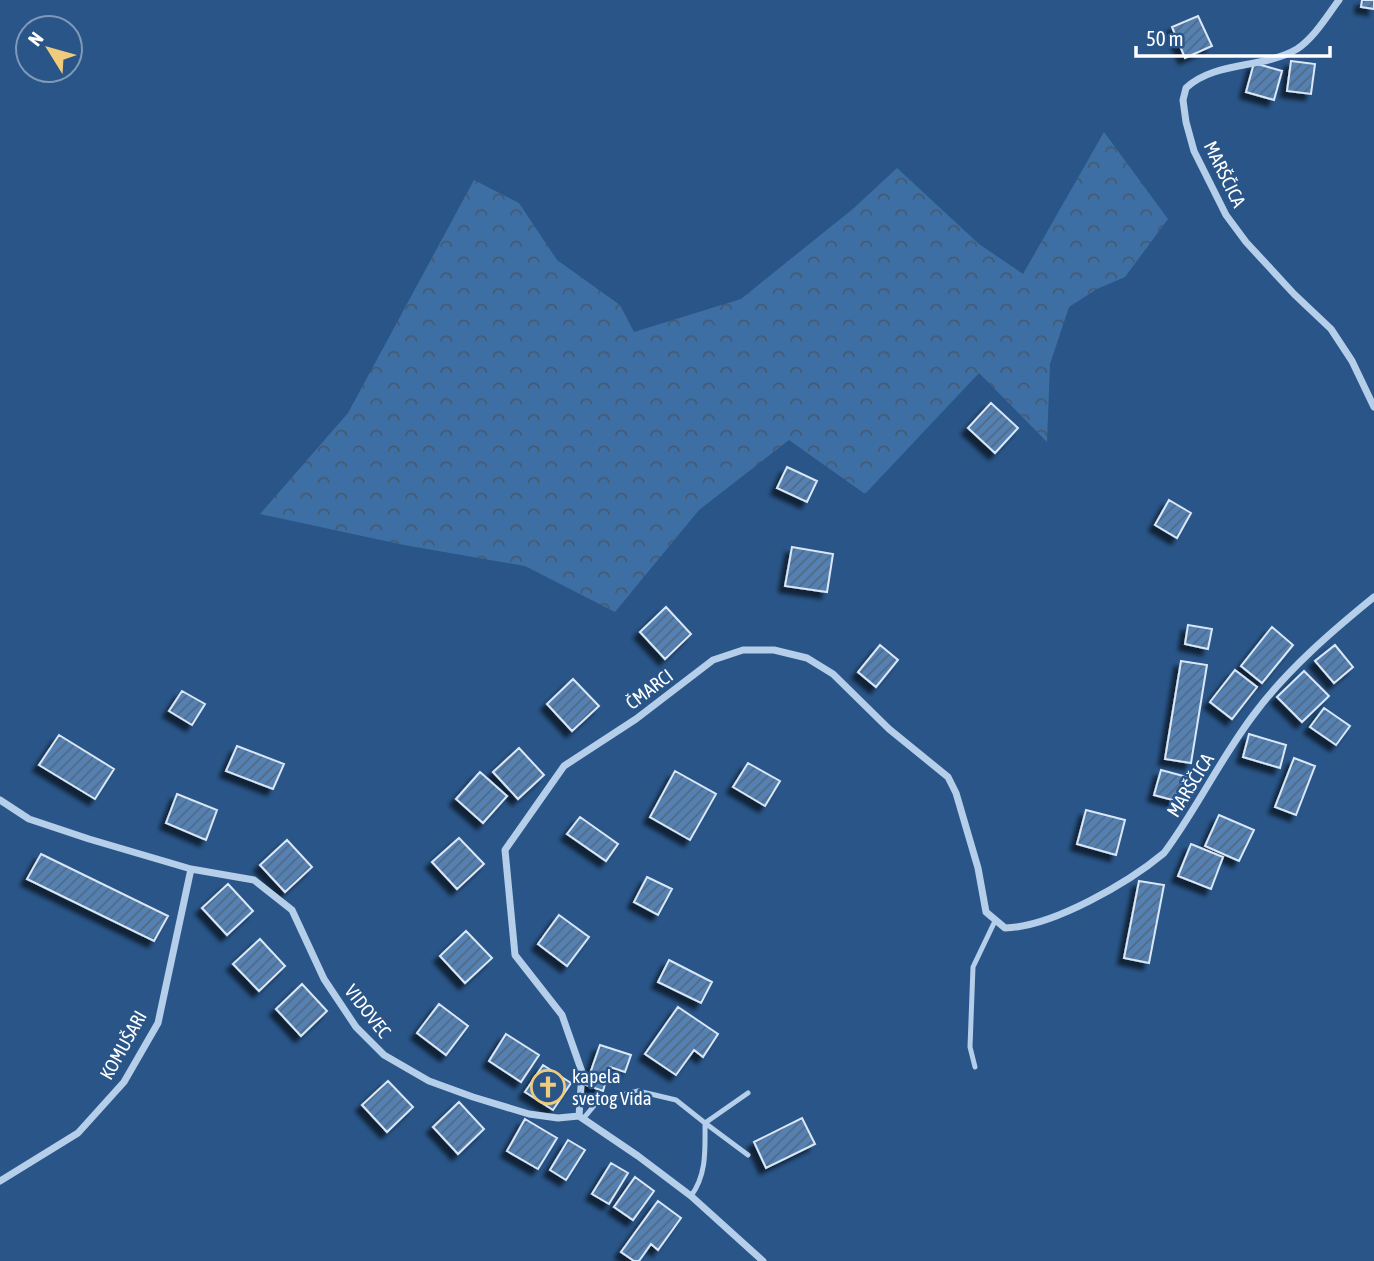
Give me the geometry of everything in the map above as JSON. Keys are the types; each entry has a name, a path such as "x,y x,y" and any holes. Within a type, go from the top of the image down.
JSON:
{"street":[{"name":"MARŠČICA","path":"1339,0 1311,36 1297,48 1277,58 1205,75 1186,88 1183,100 1194,151 1226,215 1270,268 1331,329 1352,360 1374,407"},
{"name":"MARŠČICA","path":"995,921 1005,928 1037,923 1107,891 1164,853 1254,713 1324,638 1374,597"},
{"name":"ČMARCI","path":"581,1118 583,1072 562,1015 515,955 505,850 564,766 636,719 713,660 743,650 775,650 807,658 833,674 889,729 948,777 956,793 978,867 986,912 995,921"},
{"name":"VIDOVEC","path":"0,800 29,819 191,869 254,880 292,910 324,979 356,1027 384,1055 429,1081 473,1097 529,1114 581,1118"},
{"name":"KOMUŠARI","path":"0,1181 78,1133 124,1082 158,1023 191,869"},
{"path":"581,1118 691,1196 763,1261"}],"lane":[{"path":"975,1067 970,1047 973,967 995,921"},
{"path":"581,1118 598,1101 638,1091 676,1100 748,1155"},
{"path":"705,1123 748,1093"},
{"path":"691,1196 700,1184 704,1167 705,1123"}],"green space":[{"path":"1104,132 1168,219 1125,277 1097,289 1069,307 1050,364 1047,442 979,373 865,494 789,440 699,510 615,612 525,566 404,545 260,514 348,413 474,180 519,203 557,260 620,305 634,332 741,299 854,208 897,168 979,244 1023,274"}],"building":[{"path":"1362,0 1374,0 1374,9 1361,7"},
{"path":"1198,16 1212,46 1185,58 1172,27"},
{"path":"1291,61 1315,64 1311,94 1287,91"},
{"path":"1254,63 1282,71 1274,100 1246,92"},
{"path":"991,403 1018,428 995,453 968,428"},
{"path":"787,467 817,481 807,502 777,488"},
{"path":"1169,500 1191,513 1177,538 1155,525"},
{"path":"792,547 833,554 827,592 785,586"},
{"path":"666,607 691,634 665,659 640,632"},
{"path":"1188,625 1212,629 1208,649 1185,644"},
{"path":"1272,627 1293,645 1262,683 1241,666"},
{"path":"880,645 898,660 876,687 858,672"},
{"path":"1335,645 1353,667 1334,683 1315,661"},
{"path":"1181,661 1207,665 1191,763 1165,759"},
{"path":"1235,670 1257,687 1232,719 1210,702"},
{"path":"1304,671 1329,696 1302,722 1277,697"},
{"path":"573,679 599,706 572,731 547,704"},
{"path":"182,691 205,704 192,725 169,711"},
{"path":"1324,708 1350,726 1336,745 1310,727"},
{"path":"1249,734 1286,745 1280,768 1243,757"},
{"path":"59,735 114,769 95,799 39,765"},
{"path":"237,746 284,764 273,789 226,771"},
{"path":"519,748 544,775 518,799 493,772"},
{"path":"1294,758 1315,766 1296,815 1275,807"},
{"path":"748,763 780,781 765,806 733,787"},
{"path":"1161,770 1187,777 1180,802 1154,795"},
{"path":"675,771 716,794 690,840 650,817"},
{"path":"480,772 507,796 483,823 456,799"},
{"path":"177,794 217,810 206,840 166,823"},
{"path":"1086,810 1125,820 1116,855 1077,844"},
{"path":"1219,815 1254,830 1239,861 1205,846"},
{"path":"580,817 618,844 606,861 567,834"},
{"path":"459,838 484,864 457,889 432,862"},
{"path":"287,840 312,867 285,892 260,865"},
{"path":"1191,844 1223,857 1211,889 1178,876"},
{"path":"41,854 168,916 154,941 27,879"},
{"path":"647,877 672,889 658,915 634,902"},
{"path":"1139,881 1164,885 1149,963 1124,958"},
{"path":"228,884 253,911 227,935 202,908"},
{"path":"559,915 589,937 567,966 538,944"},
{"path":"466,931 492,958 465,983 440,956"},
{"path":"260,939 285,966 259,991 233,964"},
{"path":"669,960 712,982 701,1003 658,982"},
{"path":"302,984 327,1011 301,1036 276,1009"},
{"path":"439,1004 468,1026 446,1055 417,1033"},
{"path":"678,1007 718,1034 703,1057 694,1050 676,1075 645,1054"},
{"path":"506,1034 539,1055 521,1082 489,1061"},
{"path":"600,1045 631,1055 625,1072 610,1067 603,1091 586,1085"},
{"name":"kapela svetog Vida","path":"543,1065 571,1083 553,1110 525,1092"},
{"path":"388,1081 413,1107 387,1132 362,1105"},
{"path":"459,1102 484,1129 458,1154 433,1127"},
{"path":"802,1118 815,1144 766,1168 754,1142"},
{"path":"525,1119 557,1138 538,1169 507,1151"},
{"path":"568,1140 585,1150 566,1180 550,1170"},
{"path":"611,1163 628,1173 609,1204 592,1194"},
{"path":"635,1177 654,1191 633,1220 614,1207"},
{"path":"658,1201 681,1218 658,1250 651,1244 639,1261 634,1261 621,1252"}],"place":[{"name":"kapela svetog Vida","path":"548,1087"}]}
